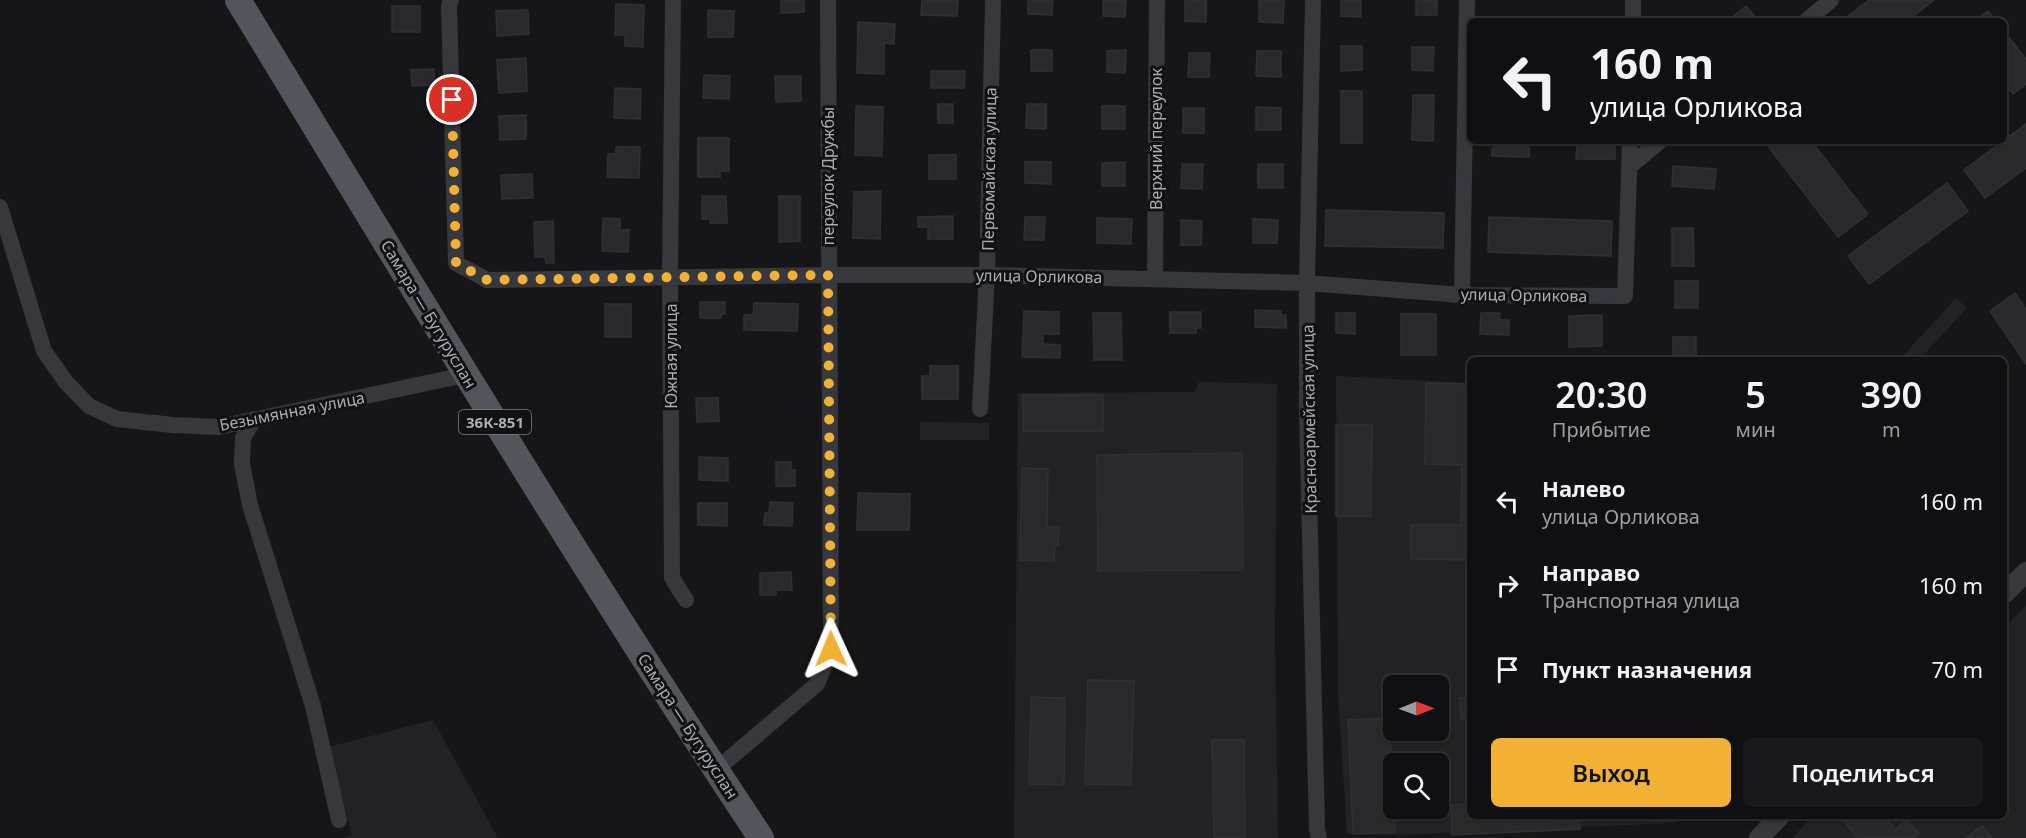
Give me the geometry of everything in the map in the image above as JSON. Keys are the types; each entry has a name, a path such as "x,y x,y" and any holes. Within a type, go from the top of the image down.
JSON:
{"main road":[{"name":"Самара — Бугуруслан","path":"238,0 465,375 761,838"}],"street":[{"name":"улица Орликова","path":"451,0 449,6 456,263 487,280 670,276 987,275 1307,283 1462,295 1625,296 1629,167"},
{"name":"Южная улица","path":"673,0 670,276 672,578 686,600"},
{"name":"переулок Дружбы","path":"716,770 817,684 831,649 828,0"},
{"name":"Первомайская улица","path":"980,409 987,275 993,0"},
{"name":"Верхний переулок","path":"1155,279 1157,0"},
{"name":"Красноармейская улица","path":"1313,0 1307,283 1308,422 1317,829 1320,838"},
{"path":"1462,295 1467,0"},
{"path":"1633,18 1634,0"},
{"path":"1810,18 1831,0"},
{"path":"1629,144 1629,167"},
{"path":"1629,167 1656,144"},
{"name":"Безымянная улица","path":"0,207 44,351 66,382 89,406 117,419 219,427 465,375"},
{"path":"254,419 243,438 242,464 250,505 313,706 339,820"},
{"path":"2007,591 2026,572"},
{"path":"1760,838 1777,819"}],"shaded area":[{"path":"1956,298 1967,308 1922,357 1902,357"},
{"path":"1336,376 1467,383 1467,819 1680,819 1673,823 1398,835 1347,834 1338,694"},
{"path":"1199,382 1277,384 1275,637 1278,838 1014,838 1018,393 1195,392"},
{"path":"920,422 989,423 989,440 920,440"},
{"path":"2026,606 2026,838 1792,838 1810,819 2007,819 2007,624"},
{"path":"433,720 498,838 345,838 352,835 328,747"}],"building":[{"path":"781,0 804,0 804,12 781,13"},
{"path":"922,0 958,0 957,16 921,15"},
{"path":"1028,0 1053,0 1052,15 1028,14"},
{"path":"1103,0 1126,0 1125,17 1103,16"},
{"path":"1185,0 1206,0 1206,22 1185,21"},
{"path":"1259,0 1284,0 1283,23 1259,22"},
{"path":"1341,0 1361,0 1361,17 1341,16"},
{"path":"1416,0 1437,0 1437,15 1416,15"},
{"path":"1869,0 1934,0 1911,18 1846,18"},
{"path":"616,4 644,5 643,47 625,46 625,35 615,35"},
{"path":"392,6 420,6 420,32 392,32"},
{"path":"1746,6 1756,18 1732,18"},
{"path":"528,10 529,34 497,36 496,11"},
{"path":"708,10 734,11 733,37 708,37"},
{"path":"1988,11 1994,18 1979,18"},
{"path":"858,22 895,24 894,44 884,43 884,74 857,73"},
{"path":"2007,35 2026,59 2026,84 2013,94 2007,87"},
{"path":"1341,46 1362,46 1362,70 1341,71"},
{"path":"1412,47 1434,47 1433,71 1412,70"},
{"path":"1031,50 1052,50 1052,71 1031,71"},
{"path":"1126,50 1125,73 1107,72 1107,51"},
{"path":"1257,51 1281,51 1281,77 1256,76"},
{"path":"1189,53 1210,53 1209,77 1188,77"},
{"path":"526,58 527,91 499,93 497,60"},
{"path":"434,69 435,85 412,86 411,70"},
{"path":"931,71 965,71 964,88 931,88"},
{"path":"704,75 730,76 729,99 703,98"},
{"path":"775,76 801,76 801,101 776,102"},
{"path":"615,88 641,89 640,119 614,118"},
{"path":"1341,91 1362,91 1362,143 1341,143"},
{"path":"1413,95 1434,95 1433,141 1412,140"},
{"path":"938,104 953,104 953,123 938,123"},
{"path":"1027,104 1046,104 1046,129 1026,128"},
{"path":"856,106 883,107 882,156 855,155"},
{"path":"1102,106 1125,106 1125,129 1102,129"},
{"path":"1256,107 1281,108 1281,130 1256,130"},
{"path":"1183,108 1204,108 1204,133 1183,133"},
{"path":"526,115 526,139 500,140 499,116"},
{"path":"2026,124 2026,168 1985,198 1964,170 1999,144 2007,144 2007,138"},
{"path":"698,138 729,138 729,171 720,171 720,177 698,177"},
{"path":"1493,144 1529,144 1529,157 1492,156"},
{"path":"1577,144 1615,144 1615,159 1576,159"},
{"path":"1766,144 1813,144 1868,214 1838,237"},
{"path":"616,147 640,147 639,178 607,177 608,154 616,154"},
{"path":"929,155 956,155 956,179 929,179"},
{"path":"1025,162 1051,162 1051,184 1025,183"},
{"path":"1125,162 1125,186 1102,186 1102,163"},
{"path":"1182,164 1203,164 1202,189 1181,188"},
{"path":"1258,164 1283,164 1283,188 1258,188"},
{"path":"1673,166 1716,169 1714,189 1672,186"},
{"path":"532,174 533,198 502,199 501,175"},
{"path":"1947,183 1968,211 1869,284 1848,256"},
{"path":"881,191 880,239 853,238 854,192"},
{"path":"702,196 726,196 727,223 710,223 710,219 702,219"},
{"path":"779,196 800,196 800,241 779,242"},
{"path":"1326,210 1444,213 1443,248 1325,246"},
{"path":"953,216 953,239 928,239 928,227 918,227 918,217"},
{"path":"1025,217 1045,217 1044,240 1024,240"},
{"path":"1489,217 1612,221 1611,256 1488,252"},
{"path":"603,218 620,219 620,230 629,230 628,252 602,251"},
{"path":"1097,218 1132,219 1131,244 1097,243"},
{"path":"1253,219 1278,220 1277,243 1253,243"},
{"path":"1181,220 1202,221 1201,245 1181,245"},
{"path":"553,221 554,263 546,263 545,257 535,257 534,222"},
{"path":"1672,228 1693,228 1694,266 1672,266"},
{"path":"1675,281 1698,281 1698,308 1675,308"},
{"path":"2015,293 2026,309 2026,364 1990,311"},
{"path":"700,302 725,302 725,314 721,314 721,318 700,318"},
{"path":"754,303 798,304 797,331 744,330 744,315 753,315"},
{"path":"605,304 631,304 631,337 605,337"},
{"path":"1255,310 1281,311 1281,315 1286,315 1286,328 1255,327"},
{"path":"1024,311 1059,312 1059,334 1043,334 1043,344 1060,345 1060,358 1022,357"},
{"path":"1170,312 1201,312 1201,328 1196,328 1196,333 1170,333"},
{"path":"1093,313 1121,313 1122,360 1094,360"},
{"path":"1336,313 1355,313 1355,334 1336,333"},
{"path":"1481,313 1500,313 1499,320 1509,320 1509,335 1480,334"},
{"path":"1401,314 1436,314 1436,355 1401,355"},
{"path":"1602,315 1602,346 1569,347 1569,316"},
{"path":"1673,337 1696,337 1696,357 1673,357"},
{"path":"930,366 958,366 958,399 922,399 922,376 930,376"},
{"path":"1426,383 1467,384 1467,560 1411,559 1411,525 1461,525 1462,465 1425,464"},
{"path":"1023,395 1103,395 1103,431 1023,431"},
{"path":"696,398 718,398 719,421 697,422"},
{"path":"1336,425 1372,425 1371,516 1336,516"},
{"path":"1242,453 1243,570 1098,571 1097,455"},
{"path":"699,457 728,458 728,481 699,480"},
{"path":"776,462 791,462 791,470 795,470 795,486 776,486"},
{"path":"1022,468 1048,469 1047,527 1059,527 1054,561 1020,560"},
{"path":"858,493 910,494 909,530 857,530"},
{"path":"770,502 793,503 792,526 764,525 765,513 769,513"},
{"path":"698,503 727,503 727,526 698,525"},
{"path":"791,572 792,590 776,590 776,595 760,595 760,573"},
{"path":"1088,680 1134,681 1131,785 1085,784"},
{"path":"1031,697 1065,698 1064,785 1029,784"},
{"path":"1467,697 1467,719 1461,719 1460,698"},
{"path":"1383,718 1383,741 1390,741 1391,753 1383,753 1383,819 1394,819 1395,832 1353,834 1348,720"},
{"path":"1212,740 1244,740 1245,838 1214,838"},
{"path":"1467,804 1467,819 1558,819 1558,822 1579,821 1580,829 1452,835 1451,805"},
{"path":"1842,819 1886,819 1895,830 1907,820 1919,834 1913,838 1858,838"},
{"path":"1982,826 1992,838 1966,838"}],"route":[{"path":"452,100 456,263 487,280 828,275 831,649"}]}
